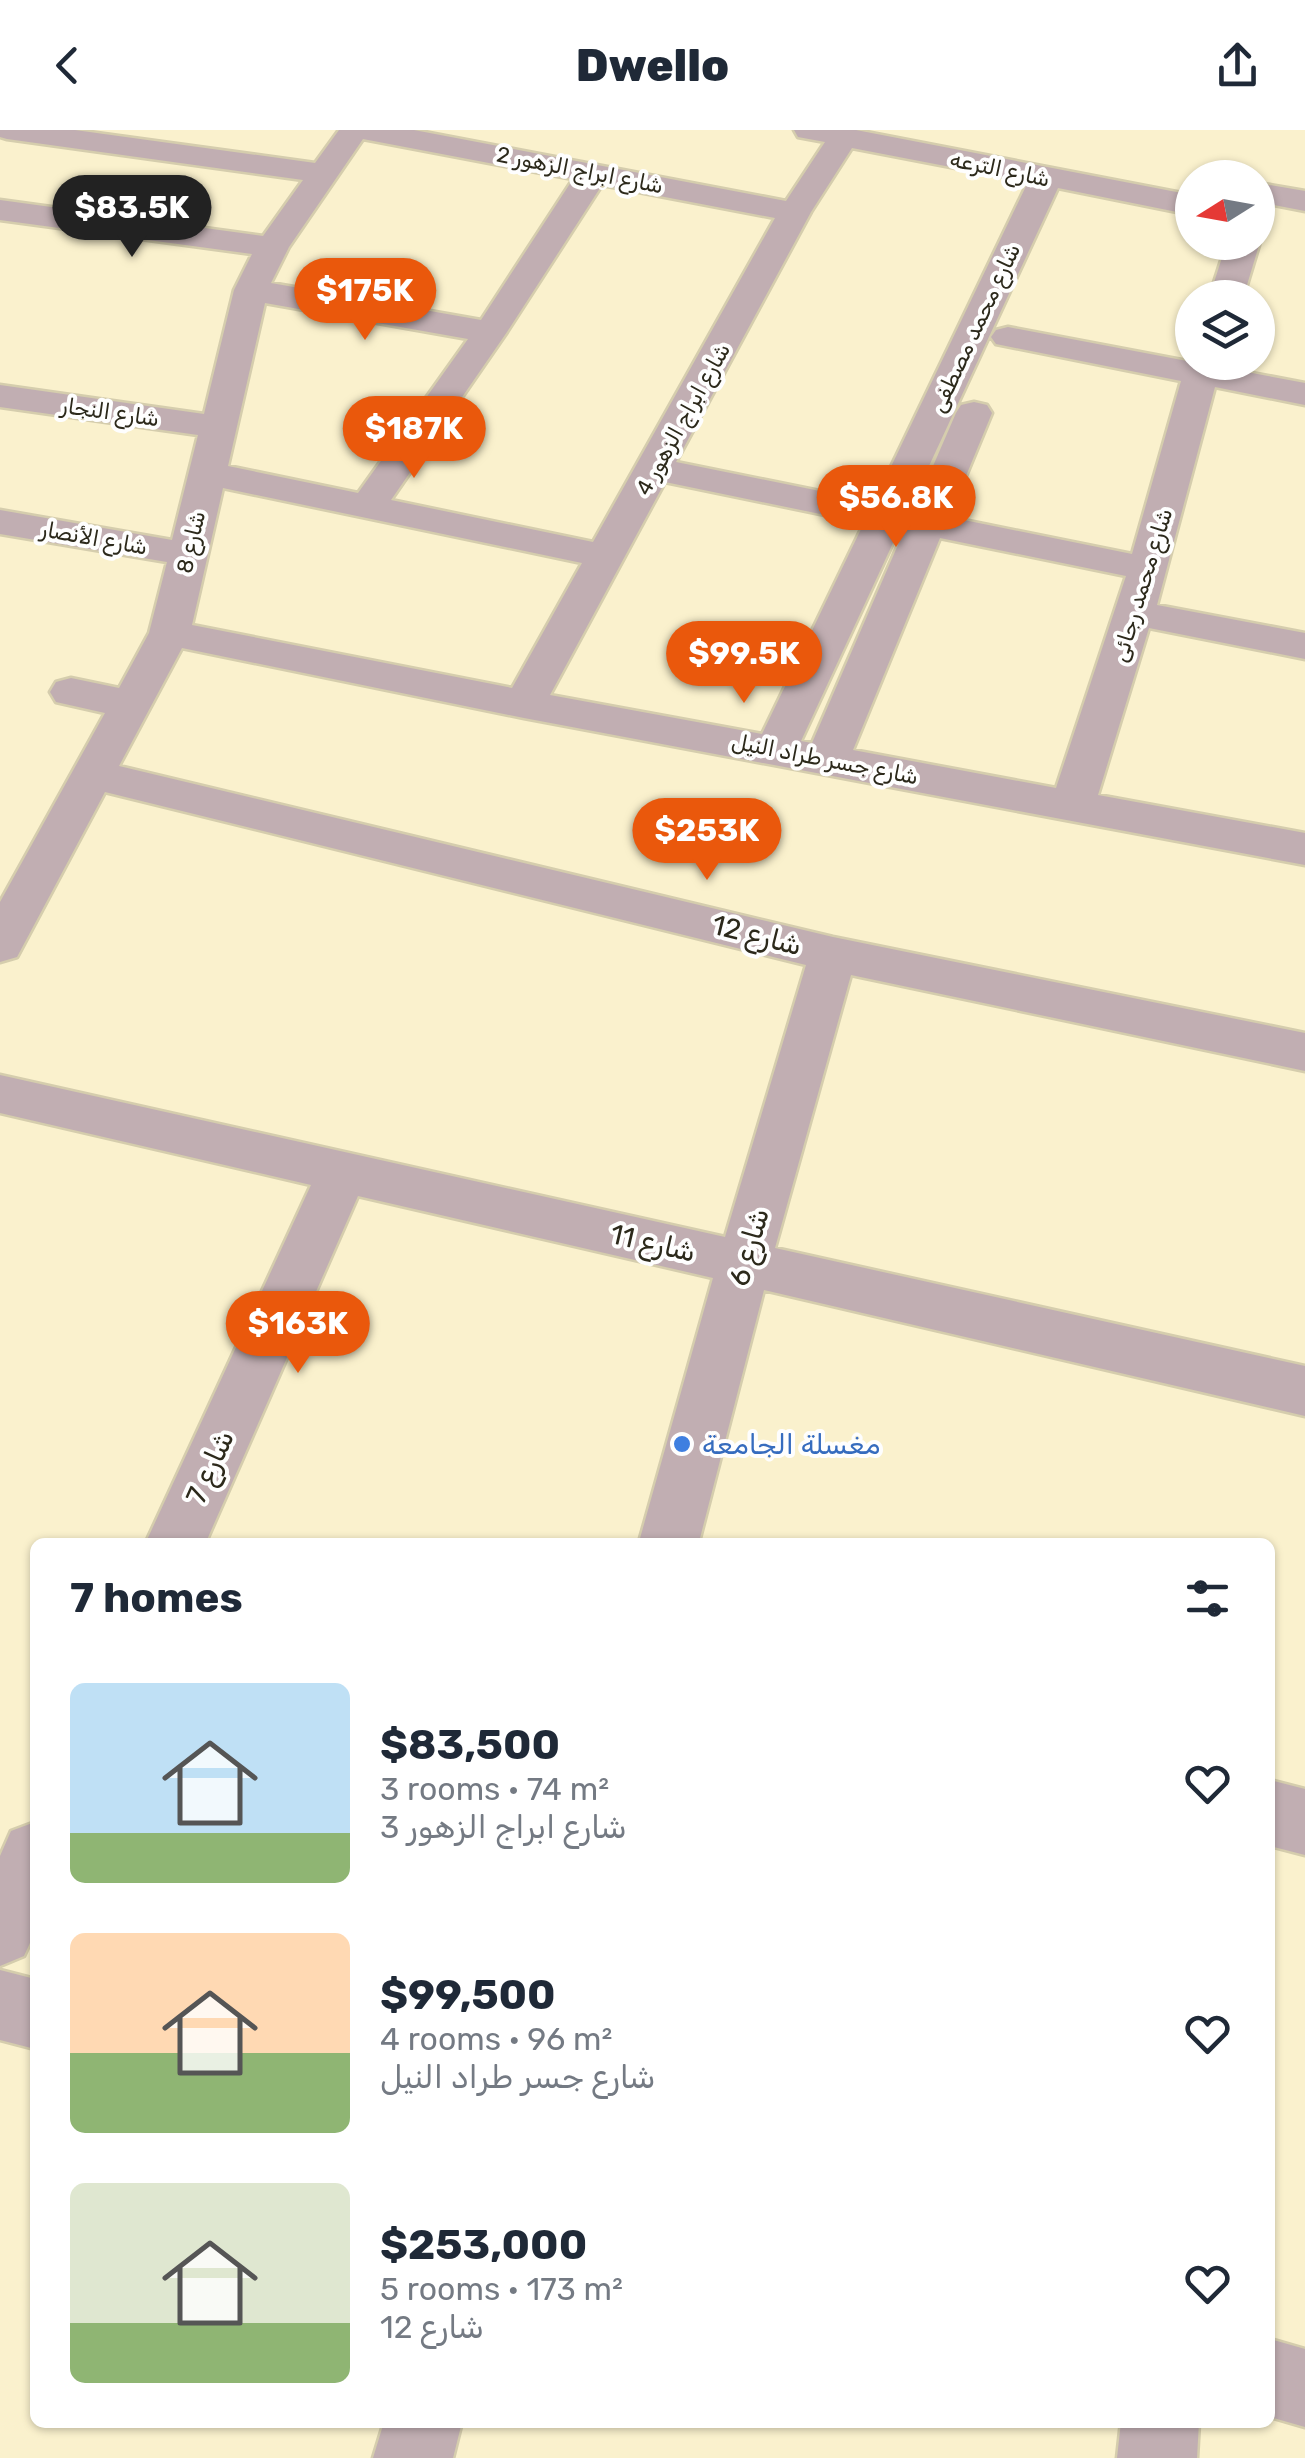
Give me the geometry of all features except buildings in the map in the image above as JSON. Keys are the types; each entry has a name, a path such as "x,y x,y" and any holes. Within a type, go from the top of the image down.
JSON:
{"street":[{"path":"7,130 322,173"},
{"name":"شارع 8","path":"0,945 170,633 251,290 272,248 354,130"},
{"name":"شارع ابراج الزهور 2","path":"364,130 795,212"},
{"name":"شارع الترعه","path":"913,130 1175,178"},
{"name":"شارع الترعه","path":"827,133 1175,202"},
{"name":"شارع ابراج الزهور 4","path":"524,704 795,212 827,133"},
{"path":"368,506 490,332 594,172"},
{"name":"شارع محمد مصطفى","path":"827,760 1008,337 1062,182"},
{"name":"شارع محمد مصطفى","path":"776,750 887,513 1062,182"},
{"path":"1275,196 1305,201"},
{"path":"0,210 272,248"},
{"path":"1275,220 1305,226"},
{"path":"251,290 490,332"},
{"path":"1008,337 1175,365"},
{"name":"شارع محمد رجائى","path":"1072,806 1135,613 1199,380"},
{"path":"1245,380 1305,394"},
{"name":"شارع النجار","path":"0,396 220,428"},
{"path":"657,468 1148,569"},
{"path":"208,473 607,556"},
{"name":"شارع الأنصار","path":"0,522 188,554"},
{"path":"1135,613 1305,646"},
{"name":"شارع جسر طراد النيل","path":"170,633 524,704 1305,849"},
{"path":"71,692 132,704"},
{"name":"شارع 12","path":"95,774 834,954 1305,1052"},
{"name":"شارع 6","path":"670,1538 744,1263 834,954"},
{"name":"شارع 11","path":"0,1094 1305,1391"},
{"name":"شارع 7","path":"178,1538 342,1174"},
{"path":"1275,1815 1305,1822"},
{"path":"0,1932 30,1866"},
{"path":"0,2004 30,2013"},
{"path":"1275,2379 1305,2388"},
{"path":"413,2458 420,2428"},
{"path":"1157,2458 1160,2428"}],"place":[{"name":"مغسلة الجامعة","path":"682,1444"}]}
